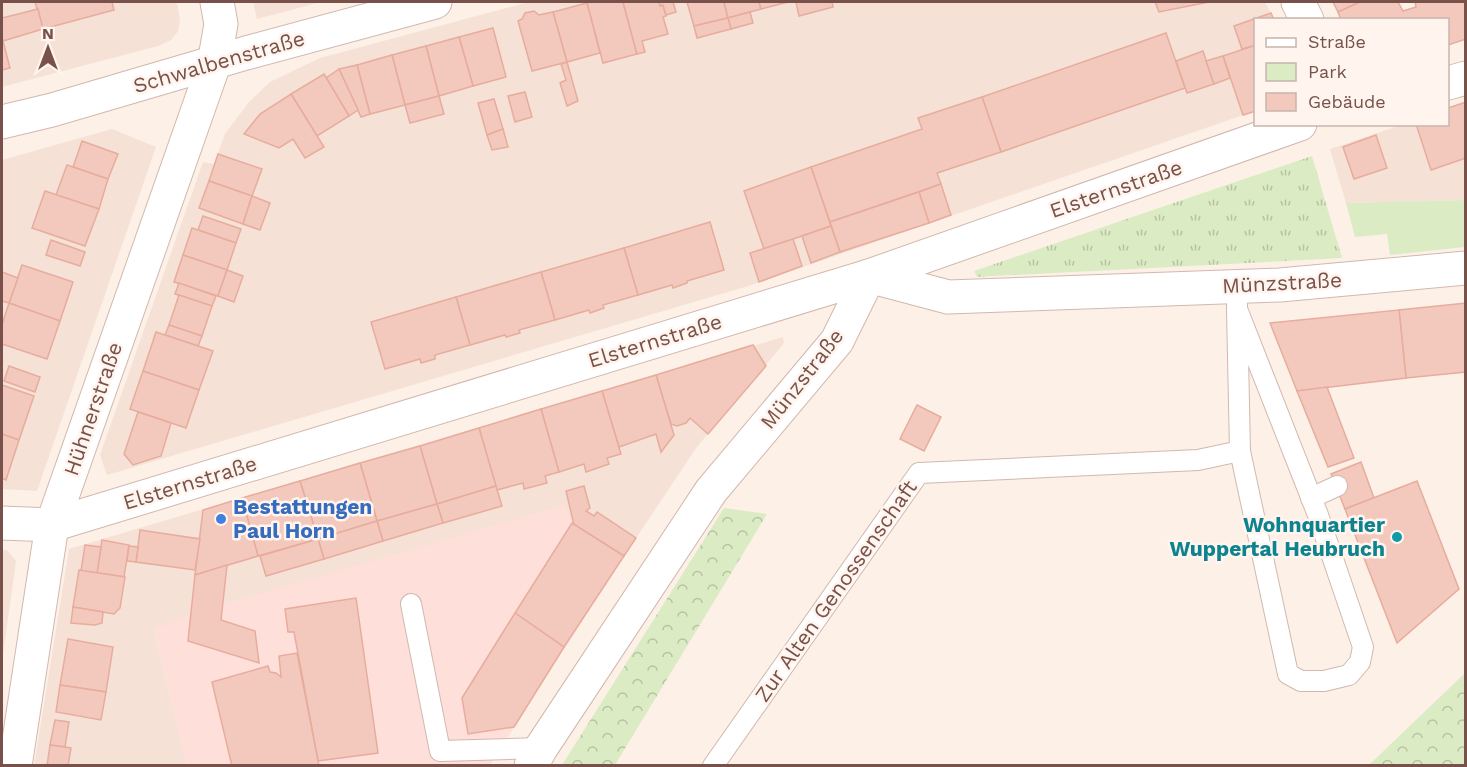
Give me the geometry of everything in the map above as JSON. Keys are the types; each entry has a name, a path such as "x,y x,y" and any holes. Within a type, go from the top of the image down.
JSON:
{"street":[{"name":"Hühnerstraße","path":"15,765 52,525 214,64 221,24 217,2"},
{"name":"Schwalbenstraße","path":"2,122 435,2"},
{"path":"1298,2 1306,18"},
{"path":"1449,83 1466,78"},
{"name":"Elsternstraße","path":"2,523 52,525 869,276 1294,126"},
{"name":"Münzstraße","path":"536,757 711,491 837,341 869,276 948,297 1237,297 1281,285 1466,268"}],"lane":[{"path":"1237,297 1363,646 1360,662 1349,675 1324,681 1301,681 1288,674 1240,451 1237,297"},
{"name":"Zur Alten Genossenschaft","path":"713,765 919,473 1198,460 1240,451"},
{"path":"1311,498 1337,486"},
{"path":"411,604 440,751 536,757"}],"shaded area":[{"path":"2,2 177,2 180,21 178,31 171,40 158,46 2,87"},
{"path":"253,2 321,2 257,19"},
{"path":"529,2 1265,2 1273,18 1254,18 1254,111 748,286 107,475 100,455 203,162 214,164 225,134 249,102 270,82 320,58"},
{"path":"1465,102 1465,200 1346,203 1330,149 1398,126 1449,126 1449,109"},
{"path":"112,129 156,147 37,491 2,489 2,160"},
{"path":"783,337 784,343 696,448 624,556 154,630 187,765 34,766 69,549"},
{"path":"564,505 574,525 624,556 490,765 187,765 154,629 187,615"},
{"path":"2,550 7,550 16,561 2,662"}],"green space":[{"path":"1312,156 1342,258 977,277 974,271"},
{"path":"1465,200 1465,247 1390,255 1387,234 1355,237 1346,203"},
{"path":"724,508 767,514 615,765 562,765"},
{"path":"1465,673 1465,765 1369,765"}],"building":[{"path":"35,2 112,2 114,10 43,29"},
{"path":"623,2 637,54 603,63 587,3"},
{"path":"623,2 659,2 660,6 663,5 666,16 663,17 668,34 642,41 645,52 637,54"},
{"path":"659,2 673,2 676,12 666,15 663,5 660,6"},
{"path":"687,2 724,2 728,18 694,26"},
{"path":"724,2 759,2 761,9 728,18"},
{"path":"759,2 788,2 761,9"},
{"path":"796,2 832,2 833,7 799,16"},
{"path":"1155,2 1209,2 1159,12"},
{"path":"1333,2 1360,2 1338,12"},
{"path":"1360,2 1398,2 1403,11 1416,7 1415,2 1466,2 1466,39 1449,45 1449,18 1340,18 1338,12"},
{"path":"587,3 600,53 567,62 553,12"},
{"path":"38,9 43,29 3,41 2,18"},
{"path":"534,11 539,15 553,12 567,62 532,71 518,21 525,13"},
{"path":"750,12 753,23 731,29 728,18"},
{"path":"1271,13 1273,18 1257,18"},
{"path":"728,18 731,29 697,38 694,26"},
{"path":"1254,19 1254,46 1242,49 1234,26"},
{"path":"493,28 506,77 473,86 459,37"},
{"path":"1166,33 1185,88 1001,152 982,97"},
{"path":"2,37 10,68 2,70"},
{"path":"459,37 473,86 439,96 426,46"},
{"path":"426,46 439,96 405,105 392,55"},
{"path":"1254,46 1254,112 1243,115 1223,56"},
{"path":"1203,51 1214,84 1187,93 1176,61"},
{"path":"392,55 405,105 370,114 357,65"},
{"path":"1223,56 1230,78 1214,84 1206,61"},
{"path":"567,62 578,101 567,106 560,83 566,80 561,64"},
{"path":"357,65 370,114 361,117 339,69"},
{"path":"339,69 358,110 349,116 326,78"},
{"path":"324,74 349,116 317,136 291,94"},
{"path":"525,92 532,117 515,122 508,96"},
{"path":"291,94 324,147 305,158 293,139 279,148 244,134 260,114"},
{"path":"439,96 444,114 410,123 405,105"},
{"path":"982,97 1001,152 937,173 941,184 830,222 811,167 922,129 918,118"},
{"path":"494,99 503,129 487,135 478,103"},
{"path":"1466,102 1466,158 1431,170 1417,126 1449,126 1449,108"},
{"path":"503,129 508,147 492,150 487,135"},
{"path":"1376,135 1387,168 1354,179 1343,147"},
{"path":"82,141 118,154 108,179 73,167"},
{"path":"218,154 262,169 252,196 209,181"},
{"path":"67,165 108,179 99,209 56,195"},
{"path":"811,167 831,226 764,249 744,191"},
{"path":"209,181 252,196 243,224 199,208"},
{"path":"941,184 951,215 929,223 919,192"},
{"path":"45,191 99,209 85,246 32,228"},
{"path":"919,192 929,223 840,252 830,222"},
{"path":"252,196 270,203 260,230 243,224"},
{"path":"203,216 241,229 236,243 198,230"},
{"path":"710,222 724,270 687,281 673,288 672,285 638,295 624,248"},
{"path":"831,226 840,252 811,263 802,236"},
{"path":"192,228 236,243 227,270 183,255"},
{"path":"793,239 802,266 759,282 750,253"},
{"path":"51,240 85,252 80,266 46,255"},
{"path":"624,248 638,295 603,305 604,308 590,313 589,310 555,320 541,272"},
{"path":"183,255 227,270 218,296 174,282"},
{"path":"22,265 73,282 60,321 9,303"},
{"path":"227,270 243,276 234,302 218,296"},
{"path":"2,272 18,278 9,303 2,301"},
{"path":"541,272 555,320 519,330 520,333 470,345 456,297"},
{"path":"179,283 216,296 212,306 175,294"},
{"path":"179,295 212,306 202,336 169,325"},
{"path":"456,297 470,345 435,355 435,359 421,363 420,359 385,369 371,322"},
{"path":"9,303 60,321 47,359 2,344 2,325"},
{"path":"1466,303 1466,372 1406,378 1399,310"},
{"path":"1399,310 1406,378 1297,391 1270,323"},
{"path":"169,325 202,336 198,346 165,335"},
{"path":"156,332 213,351 199,390 143,371"},
{"path":"753,345 766,366 708,434 690,418 686,423 677,426 671,424 656,375"},
{"path":"9,366 40,377 35,392 4,381"},
{"path":"143,371 199,390 186,428 130,409"},
{"path":"656,375 674,435 661,452 656,434 619,447 602,391"},
{"path":"2,385 34,396 19,440 2,434"},
{"path":"1327,387 1354,458 1328,467 1297,391"},
{"path":"602,391 621,454 607,458 609,464 586,472 584,464 559,472 541,409"},
{"path":"917,405 941,417 924,451 900,439"},
{"path":"541,409 559,472 545,476 547,483 524,489 523,483 497,490 479,428"},
{"path":"138,412 171,423 161,456 133,465 124,454"},
{"path":"479,428 496,486 437,504 420,446"},
{"path":"2,434 19,440 6,480 2,478"},
{"path":"420,446 437,504 377,521 360,463"},
{"path":"1361,462 1374,498 1345,509 1331,474"},
{"path":"360,463 377,521 318,539 300,481"},
{"path":"300,481 318,539 258,556 242,498"},
{"name":"Wohnquartier Wuppertal Heubruch","path":"1417,481 1459,589 1397,643 1345,509"},
{"path":"496,486 502,506 443,523 437,504"},
{"path":"584,486 590,508 586,511 594,516 597,512 636,538 624,556 574,525 566,491"},
{"path":"242,498 258,556 195,575 203,510"},
{"path":"437,504 443,523 383,541 377,521"},
{"path":"377,521 383,541 324,559 318,539"},
{"path":"572,523 624,556 564,647 515,613"},
{"path":"140,530 200,539 195,570 136,562"},
{"path":"318,539 324,559 266,576 260,556"},
{"path":"102,540 129,545 124,577 97,573"},
{"path":"85,545 101,547 97,573 81,571"},
{"path":"129,546 138,547 136,562 127,561"},
{"path":"227,565 221,620 255,631 259,663 188,641 195,575"},
{"path":"79,570 125,577 120,608 114,614 73,607"},
{"path":"356,598 378,753 318,761 294,632 288,632 285,609"},
{"path":"73,607 103,612 102,623 95,625 71,623"},
{"path":"515,613 564,647 514,727 468,734 462,698"},
{"path":"68,639 113,647 106,692 60,685"},
{"path":"297,653 319,766 232,766 212,682 268,666 270,672 281,677 279,656"},
{"path":"60,685 106,692 101,720 56,712"},
{"path":"55,720 69,722 65,747 50,745"},
{"path":"50,745 71,748 68,766 47,766"}],"place":[{"name":"Bestattungen Paul Horn","path":"221,519"},
{"name":"Wohnquartier Wuppertal Heubruch","path":"1397,537"}]}
